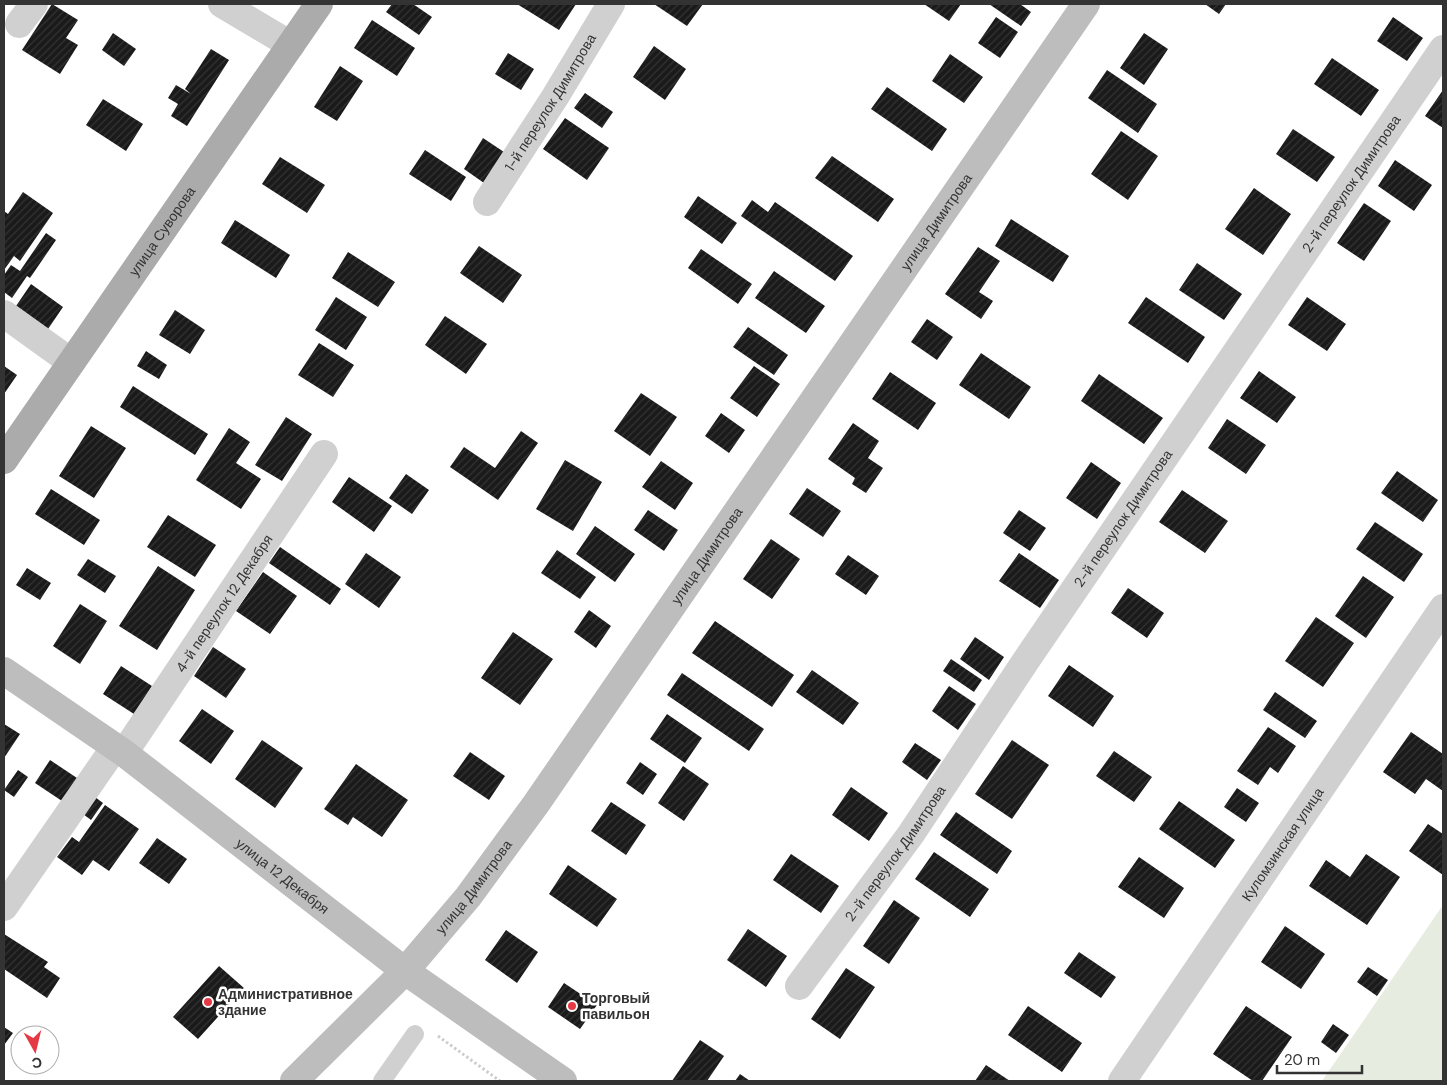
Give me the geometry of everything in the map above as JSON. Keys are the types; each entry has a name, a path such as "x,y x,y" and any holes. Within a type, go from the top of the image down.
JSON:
{"main road":[{"name":"улица Суворова","path":"4,460 320,4"},
{"name":"улица Димитрова","path":"294,1081 405,971 468,897 536,804 1086,4"},
{"name":"улица 12 Декабря","path":"4,671 119,750 405,971 563,1081"}],"street":[{"path":"222,4 291,45"},
{"name":"1-й переулок Димитрова","path":"488,202 611,4"},
{"name":"2-й переулок Димитрова","path":"799,986 911,834 1025,662 1443,49"},
{"path":"4,314 71,362"},
{"name":"4-й переулок 12 Декабря","path":"4,907 119,750 324,454"},
{"name":"Куломзинская улица","path":"1122,1081 1443,608"}],"lane":[{"path":"382,1081 415,1034"}],"path":[{"path":"415,1034 430,1030 500,1081"}],"shaded area":[{"path":"1443,905 1443,1081 1322,1081"}],"building":[{"path":"52,4 78,20 66,38 78,45 60,74 22,50"},
{"path":"392,4 413,4 432,17 419,35 386,12"},
{"path":"517,4 576,4 559,30"},
{"path":"654,4 703,4 687,26"},
{"path":"924,4 961,4 949,21"},
{"path":"989,4 1020,4 1031,12 1021,26"},
{"path":"1205,4 1226,4 1219,14"},
{"path":"996,17 1018,32 1000,58 978,43"},
{"path":"1393,17 1423,38 1407,61 1377,41"},
{"path":"372,20 415,48 397,76 354,48"},
{"path":"113,33 136,49 124,66 102,50"},
{"path":"1144,33 1168,49 1144,85 1120,68"},
{"path":"654,46 686,69 665,100 633,77"},
{"path":"211,49 229,60 187,126 171,116 178,104 168,98 176,85 191,94 185,89"},
{"path":"508,53 534,69 521,90 495,74"},
{"path":"950,54 983,77 964,103 932,81"},
{"path":"1332,58 1379,90 1361,116 1314,84"},
{"path":"340,66 363,81 337,121 314,107"},
{"path":"1107,70 1157,104 1138,133 1088,98"},
{"path":"887,87 947,129 932,151 871,109"},
{"path":"1443,90 1443,128 1425,116"},
{"path":"585,93 613,112 602,128 574,108"},
{"path":"103,99 143,124 126,151 86,125"},
{"path":"565,118 609,148 587,180 543,149"},
{"path":"1293,129 1335,157 1317,182 1276,154"},
{"path":"1121,131 1158,156 1128,200 1091,174"},
{"path":"483,138 504,152 484,183 464,169"},
{"path":"425,150 466,177 451,201 409,174"},
{"path":"832,156 894,199 878,222 815,178"},
{"path":"280,157 325,185 307,213 262,184"},
{"path":"1395,160 1432,185 1414,211 1378,186"},
{"path":"1254,188 1291,214 1263,255 1225,229"},
{"path":"23,192 53,213 20,261 14,256 4,270 4,211 8,214"},
{"path":"698,196 737,223 722,244 684,217"},
{"path":"752,200 768,212 775,202 853,256 835,281 741,216"},
{"path":"1364,203 1391,221 1364,261 1337,243"},
{"path":"1011,219 1069,256 1053,282 995,246"},
{"path":"235,220 290,255 276,278 221,243"},
{"path":"46,233 56,240 30,278 27,276 12,298 4,292 4,275 11,265 20,271"},
{"path":"479,246 522,275 503,303 460,273"},
{"path":"978,247 1000,261 979,292 993,301 981,319 945,294"},
{"path":"701,249 752,284 738,304 688,268"},
{"path":"348,252 395,282 378,307 332,278"},
{"path":"1197,263 1242,294 1224,320 1179,290"},
{"path":"774,271 825,306 806,333 755,298"},
{"path":"31,284 63,307 48,329 16,306"},
{"path":"336,297 367,317 346,350 315,330"},
{"path":"1146,297 1205,337 1188,363 1128,323"},
{"path":"1307,297 1346,324 1327,351 1288,325"},
{"path":"175,310 205,330 190,354 159,335"},
{"path":"445,316 487,344 466,374 425,345"},
{"path":"927,319 953,337 937,360 911,342"},
{"path":"748,327 788,355 774,375 733,347"},
{"path":"319,343 354,365 333,397 298,375"},
{"path":"146,351 167,365 159,379 137,366"},
{"path":"981,353 1031,387 1009,419 959,385"},
{"path":"4,366 17,375 4,394"},
{"path":"754,366 780,384 757,417 730,398"},
{"path":"1259,371 1296,397 1277,423 1240,398"},
{"path":"890,372 936,403 918,430 872,399"},
{"path":"1099,374 1163,418 1144,444 1081,401"},
{"path":"133,386 208,434 195,455 120,407"},
{"path":"641,393 677,417 650,456 614,431"},
{"path":"721,413 745,430 729,453 705,436"},
{"path":"286,417 312,434 282,481 255,465"},
{"path":"1227,419 1266,445 1246,474 1208,448"},
{"path":"853,423 879,441 868,458 883,468 866,493 852,484 855,478 828,459"},
{"path":"91,426 126,448 94,498 59,476"},
{"path":"229,428 250,442 236,463 261,479 241,509 196,480"},
{"path":"521,431 538,443 498,500 450,467 464,447 495,468"},
{"path":"565,460 602,482 573,531 536,509"},
{"path":"661,461 693,483 675,510 642,487"},
{"path":"1091,462 1121,483 1097,519 1066,498"},
{"path":"1397,471 1438,500 1423,522 1381,493"},
{"path":"406,474 429,490 412,514 389,498"},
{"path":"349,477 392,506 374,532 332,502"},
{"path":"807,488 841,511 823,537 789,514"},
{"path":"51,489 100,520 84,545 35,514"},
{"path":"1182,490 1228,521 1205,553 1159,522"},
{"path":"648,510 678,530 664,551 634,530"},
{"path":"1019,510 1046,528 1030,551 1003,533"},
{"path":"168,515 216,545 195,577 147,547"},
{"path":"1375,522 1423,554 1404,582 1356,549"},
{"path":"595,526 635,554 615,582 576,554"},
{"path":"771,539 800,559 772,599 743,579"},
{"path":"280,547 341,589 330,605 269,563"},
{"path":"557,550 596,577 580,599 541,573"},
{"path":"366,553 401,577 379,608 345,584"},
{"path":"1019,553 1059,580 1040,608 999,581"},
{"path":"848,555 879,576 866,595 835,574"},
{"path":"88,559 116,576 105,593 77,575"},
{"path":"158,566 195,590 157,650 119,626"},
{"path":"27,568 51,583 40,600 16,585"},
{"path":"263,572 297,596 270,634 236,611"},
{"path":"1363,576 1394,597 1366,638 1335,616"},
{"path":"1128,588 1164,613 1147,638 1111,613"},
{"path":"80,604 107,621 80,664 53,646"},
{"path":"589,610 611,626 596,648 574,632"},
{"path":"1316,617 1354,643 1323,687 1285,661"},
{"path":"715,621 794,675 772,707 692,653"},
{"path":"513,632 553,659 520,705 481,678"},
{"path":"975,637 1004,657 989,680 960,659"},
{"path":"213,647 246,669 226,698 194,676"},
{"path":"951,659 982,680 974,692 943,671"},
{"path":"1069,665 1114,696 1093,727 1048,696"},
{"path":"121,666 152,686 134,714 103,694"},
{"path":"812,670 859,703 843,725 796,692"},
{"path":"682,673 764,729 749,751 667,695"},
{"path":"949,686 976,704 958,730 932,711"},
{"path":"1275,692 1317,721 1305,738 1263,710"},
{"path":"202,709 234,731 211,764 179,741"},
{"path":"667,714 702,738 685,763 650,739"},
{"path":"4,724 20,734 4,758"},
{"path":"1268,727 1296,746 1278,773 1270,767 1258,785 1237,771"},
{"path":"1411,732 1443,754 1443,791 1426,779 1415,794 1383,772"},
{"path":"262,740 303,768 275,808 235,779"},
{"path":"1012,740 1049,765 1012,819 975,794"},
{"path":"915,743 941,760 927,780 902,762"},
{"path":"1114,751 1152,777 1134,802 1096,776"},
{"path":"470,752 505,776 489,800 453,776"},
{"path":"50,760 83,782 68,805 35,783"},
{"path":"640,762 657,774 643,795 626,783"},
{"path":"356,764 408,800 382,837 353,817 348,825 324,809"},
{"path":"683,766 709,784 684,821 658,803"},
{"path":"18,770 28,777 14,797 4,790"},
{"path":"851,787 888,813 869,841 832,815"},
{"path":"1237,788 1259,803 1246,822 1224,807"},
{"path":"91,794 103,803 91,820 79,811"},
{"path":"1179,801 1235,840 1215,868 1159,829"},
{"path":"611,802 646,825 626,855 591,831"},
{"path":"105,805 139,829 109,871 93,860 82,875 57,857 72,837 79,842"},
{"path":"956,812 1012,851 997,874 940,835"},
{"path":"1428,824 1443,834 1443,875 1409,851"},
{"path":"157,838 187,859 169,884 139,863"},
{"path":"934,852 989,889 970,917 915,879"},
{"path":"791,854 839,886 821,913 773,880"},
{"path":"1366,854 1400,877 1367,925 1309,886 1326,860 1350,877"},
{"path":"1139,857 1184,888 1164,918 1118,887"},
{"path":"568,865 617,899 597,927 549,894"},
{"path":"894,900 920,918 889,964 863,946"},
{"path":"1285,926 1325,954 1301,989 1261,962"},
{"path":"748,929 787,956 766,987 727,960"},
{"path":"506,930 538,952 517,983 485,960"},
{"path":"4,934 48,962 44,967 60,978 47,998 4,969"},
{"path":"1079,952 1116,977 1101,998 1064,973"},
{"name":"Административное здание","path":"219,966 244,988 198,1039 173,1017"},
{"path":"1368,967 1388,980 1377,996 1357,982"},
{"path":"846,968 875,987 840,1039 811,1019"},
{"name":"Торговый павильон","path":"564,983 597,1005 580,1029 548,1007"},
{"path":"1028,1006 1082,1043 1062,1072 1008,1035"},
{"path":"1246,1006 1292,1037 1262,1081 1253,1081 1213,1054"},
{"path":"1333,1024 1349,1035 1336,1053 1321,1042"},
{"path":"4,1027 10,1031 10,1037 4,1045"},
{"path":"700,1040 724,1056 707,1081 672,1081"},
{"path":"986,1065 1010,1081 975,1081"},
{"path":"740,1074 750,1081 735,1081"}],"place":[{"name":"Административное здание","path":"208,1002"},
{"name":"Торговый павильон","path":"572,1006"}]}
